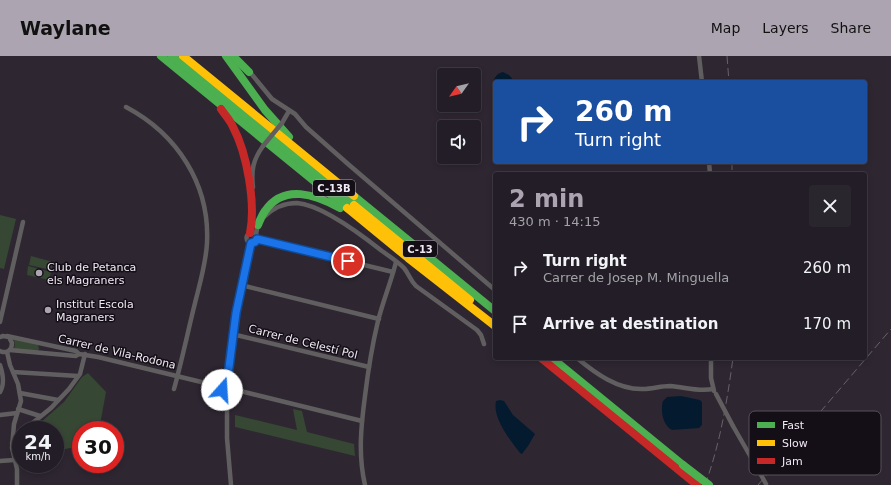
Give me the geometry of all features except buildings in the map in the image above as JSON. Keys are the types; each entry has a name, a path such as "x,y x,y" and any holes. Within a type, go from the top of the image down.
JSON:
{"highway":[{"name":"C-13","path":"161,56 493,324"},
{"name":"C-13B","path":"172,56 493,318"},
{"name":"C-13B","path":"183,56 344,187"},
{"name":"C-13","path":"226,56 272,119 296,143 340,180 344,187 493,309"},
{"path":"233,56 249,72"},
{"path":"178,69 185,78 220,108 237,134 243,150 252,205 254,235"},
{"path":"258,225 261,215 267,207 280,197 295,193 317,196 349,214 419,269 435,279"},
{"path":"538,360 587,399 596,402"},
{"path":"544,360 696,485"},
{"path":"554,360 709,485"}],"street":[{"path":"239,56 249,72 272,99 294,114 324,143 397,207 493,288"},
{"path":"699,56 702,80"},
{"path":"126,107 156,126 175,146 186,161 195,179 205,208 208,235 205,261 174,389"},
{"path":"231,485 227,443 226,394 222,390 222,387 227,383 232,334 241,286 251,243 255,242 254,235 256,210 252,169 256,156 282,123 289,111"},
{"path":"254,235 258,225 265,215 280,206 293,203 316,209 349,226 403,267 416,286 477,330 481,335 484,344"},
{"path":"0,322 23,222"},
{"path":"251,243 248,242 247,238 254,235 393,272"},
{"path":"365,485 360,454 362,421 369,367 379,319 396,262"},
{"path":"241,286 379,319"},
{"name":"Carrer de Celestí Pol","path":"232,334 369,367"},
{"path":"3,336 12,342 12,347 8,351"},
{"name":"Carrer de Vila-Rodona","path":"3,336 76,351 79,354 85,354 222,387"},
{"name":"Carrer de Vila-Rodona","path":"39,353 41,348 40,343"},
{"path":"0,351 76,356 79,354"},
{"path":"8,351 13,372 18,384 21,401 15,421"},
{"path":"34,421 69,388 78,376 85,354"},
{"path":"580,360 601,376 631,388 643,389 667,386 698,390 713,389"},
{"path":"711,360 710,372 713,389 749,454"},
{"path":"0,365 3,376 2,388 0,392"},
{"path":"13,372 78,376"},
{"path":"227,383 232,385 232,389"},
{"path":"232,389 362,421"},
{"path":"226,394 230,393 232,389"},
{"path":"20,393 58,400"},
{"path":"0,415 17,411 40,416"},
{"path":"0,460 12,460"},
{"path":"16,473 17,485"},
{"path":"761,475 767,485"}],"green space":[{"path":"0,215 16,219 4,269 0,268"},
{"name":"Club de Petanca els Magraners","path":"31,256 53,262 51,270 29,265"},
{"name":"Club de Petanca els Magraners","path":"28,266 51,272 49,280 27,275"},
{"path":"13,338 38,345 39,349 38,351 14,349 15,344"},
{"path":"88,373 106,392 101,421 72,421 72,448 64,449 64,421 42,421 64,402 82,377"},
{"path":"293,409 302,411 307,432 354,444 355,456 235,427 235,415 297,430"}],"water":[{"path":"503,72 509,75 513,80 494,80 498,74"},
{"path":"681,396 700,400 702,402 702,425 699,428 672,430 666,425 662,413 663,401 667,397"},
{"path":"496,401 504,401 513,415 535,434 522,454 499,422"}],"railway":[{"path":"727,56 729,80"},
{"path":"732,164 732,172"},
{"path":"867,357 891,329"},
{"path":"705,485 715,454 722,423 733,360"},
{"path":"821,411 865,360"},
{"path":"758,485 767,475"}],"traffic: fast":[{"path":"161,56 347,208"},
{"path":"172,56 354,205"},
{"path":"226,56 265,110 289,137"},
{"path":"233,56 249,72"},
{"path":"258,225 264,213 273,202 281,197 291,194 311,196 340,208"},
{"path":"354,196 493,309"},
{"path":"554,360 683,465"},
{"path":"683,465 709,485"}],"traffic: slow":[{"path":"183,56 354,196"},
{"path":"354,205 470,300"},
{"path":"347,208 493,324"}],"traffic: jam":[{"path":"221,109 238,138 246,164 252,208 250,233"},
{"path":"543,360 697,485"}],"place":[{"name":"Club de Petanca els Magraners","path":"39,273"},
{"name":"Institut Escola Magraners","path":"48,310"}],"route":[{"path":"222,390 222,385 227,383 236,313 251,243 257,241 257,239 348,261"}]}
